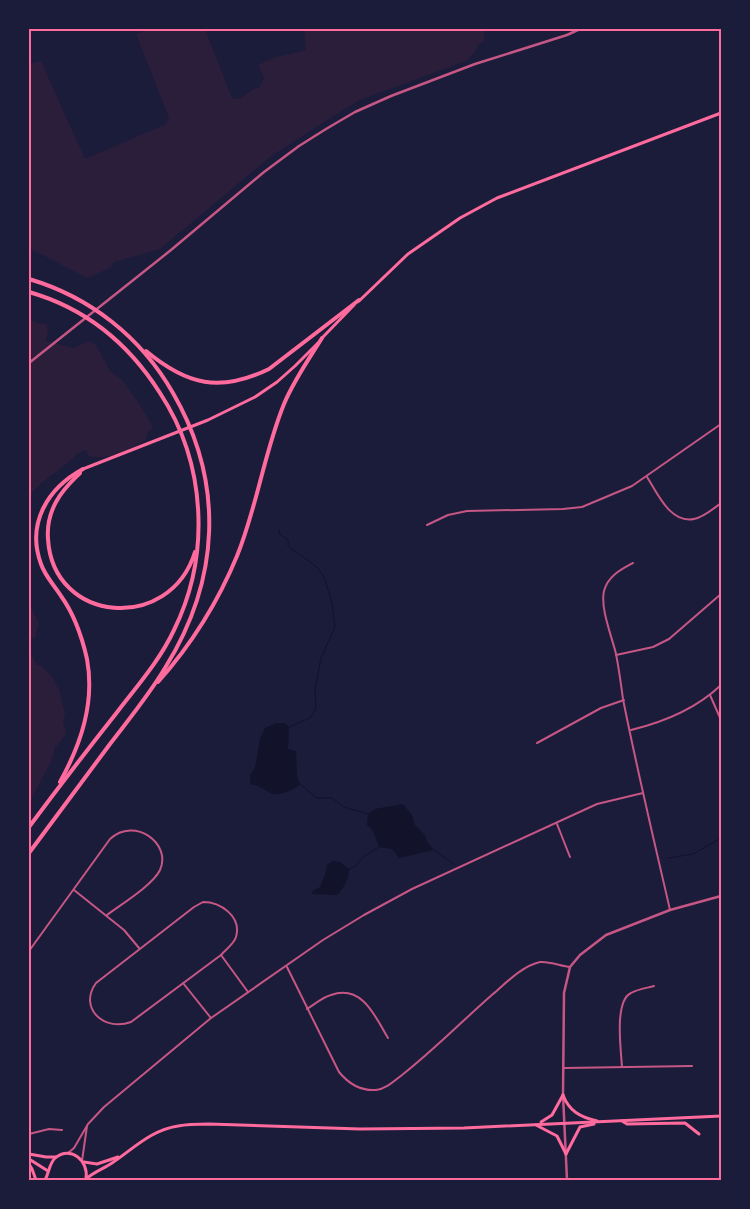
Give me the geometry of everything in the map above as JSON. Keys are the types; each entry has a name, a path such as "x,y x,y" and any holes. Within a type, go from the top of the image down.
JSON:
{"highway":[{"path":"29,279 77,298 118,325 145,354 168,384 193,432 205,476 210,516 210,534 205,572 195,608 178,645 147,695"},
{"path":"29,292 69,307 99,326 133,357 156,386 174,416 189,453 198,501 198,542 194,575 174,632 150,670 29,827"},
{"path":"132,339 174,372 198,381 220,383 237,381 269,369 359,300"},
{"path":"29,853 191,639 220,592 250,521 285,403 293,384 322,338"},
{"path":"83,469 65,488 55,503 49,523 48,535 54,567 69,586 83,598 101,606 126,609 158,599 175,586 185,573 198,542"},
{"path":"55,793 73,759 80,739 88,706 89,674 83,644 74,618 61,595 47,577 41,564 38,553 37,532 41,513 51,493 64,481 83,469"}],"main road":[{"path":"83,469 208,420 255,397 277,382 295,366 359,300 408,254 460,218 497,198 721,113"},
{"path":"563,1095 573,1112 585,1118 602,1122"},
{"path":"534,1124 550,1118 563,1095"},
{"path":"86,1180 96,1171 113,1163 148,1137 168,1128 185,1125 209,1124 315,1128 464,1128 721,1116"},
{"path":"621,1120 626,1124 685,1123 699,1134"},
{"path":"566,1154 580,1127 602,1122"},
{"path":"534,1124 557,1136 566,1154"},
{"path":"29,1154 46,1157 67,1154 76,1156 83,1162 87,1170 86,1180"},
{"path":"45,1180 52,1163 59,1156"},
{"path":"83,1162 97,1164 119,1157"},
{"path":"29,1159 40,1164 48,1171 50,1180"},
{"path":"29,1164 36,1180"}],"street":[{"path":"29,363 112,298 264,172 299,146 355,112 475,64 567,35 580,29"},
{"path":"427,525 448,516 467,511 582,507 632,486 721,424"},
{"path":"647,477 674,515 684,520 703,516 721,503"},
{"path":"633,563 611,577 604,592 605,607 643,793 670,910"},
{"path":"616,655 653,647 669,639 721,594"},
{"path":"631,730 679,714 710,695 721,685"},
{"path":"710,695 721,720"},
{"path":"537,743 602,708 624,700"},
{"path":"67,1154 74,1148 88,1124 104,1106 211,1018 323,940 412,889 597,804 643,793"},
{"path":"557,823 570,856"},
{"path":"29,951 110,839 119,832 135,830 154,840 161,855 160,869 156,876 142,889 107,915"},
{"path":"74,890 124,930 139,948"},
{"path":"567,1180 563,1095 564,993 570,968 580,955 606,935 670,910 721,896"},
{"path":"202,902 212,902 222,906 232,916 236,937 221,955 131,1022 120,1025 105,1022 99,1019 92,1009 90,995 96,983 139,948 202,902"},
{"path":"221,955 248,992"},
{"path":"287,966 339,1072 352,1084 363,1089 376,1090 387,1086 410,1069 472,1012 523,970 544,962 570,968"},
{"path":"183,982 211,1018"},
{"path":"622,1067 620,1014 623,1001 631,993 654,986"},
{"path":"308,1009 330,995 343,992 353,994 364,999 388,1038"},
{"path":"564,1068 692,1066"},
{"path":"83,1162 88,1124"},
{"path":"29,1134 49,1129 62,1130"},
{"path":"407,1180 426,1180"}],"shaded area":[{"path":"150,29 205,29 232,98 240,99 253,89 259,88 264,78 258,65 273,58 306,50 304,29 486,29 484,30 484,41 478,45 476,51 466,61 360,100 270,157 160,249 114,262 110,268 87,278 29,248 29,64 41,61 85,159 166,124 169,118 136,34"},
{"path":"29,319 47,324 46,341 74,348 88,341 96,345 110,371 121,379 153,427 147,434 146,440 118,454 96,457 88,456 86,450 80,453 42,483 29,497"},
{"path":"29,603 39,623 35,638 31,638 29,641"},
{"path":"29,651 37,665 40,665 52,677 60,692 65,713 63,722 66,734 55,748 52,760 29,803"},
{"path":"276,723 285,723 289,727 288,749 296,751 297,777 300,784 288,792 280,794 270,793 250,784 250,775 255,768 260,739 265,728"},
{"path":"403,804 412,815 415,825 425,835 427,842 434,850 399,858 392,849 379,847 373,831 367,825 368,814 375,809"},
{"path":"333,861 340,862 349,869 347,880 338,895 311,894 320,887 327,865"}],"waterway":[{"path":"279,530 280,534 288,540 288,546 317,567 324,577 332,603 335,627 321,658 315,689 316,709 310,718 289,727"},
{"path":"300,784 317,798 332,798 344,807 368,814"},
{"path":"668,858 693,854 721,838"},
{"path":"349,869 356,866 363,857 379,847"},
{"path":"434,850 454,864"}]}
